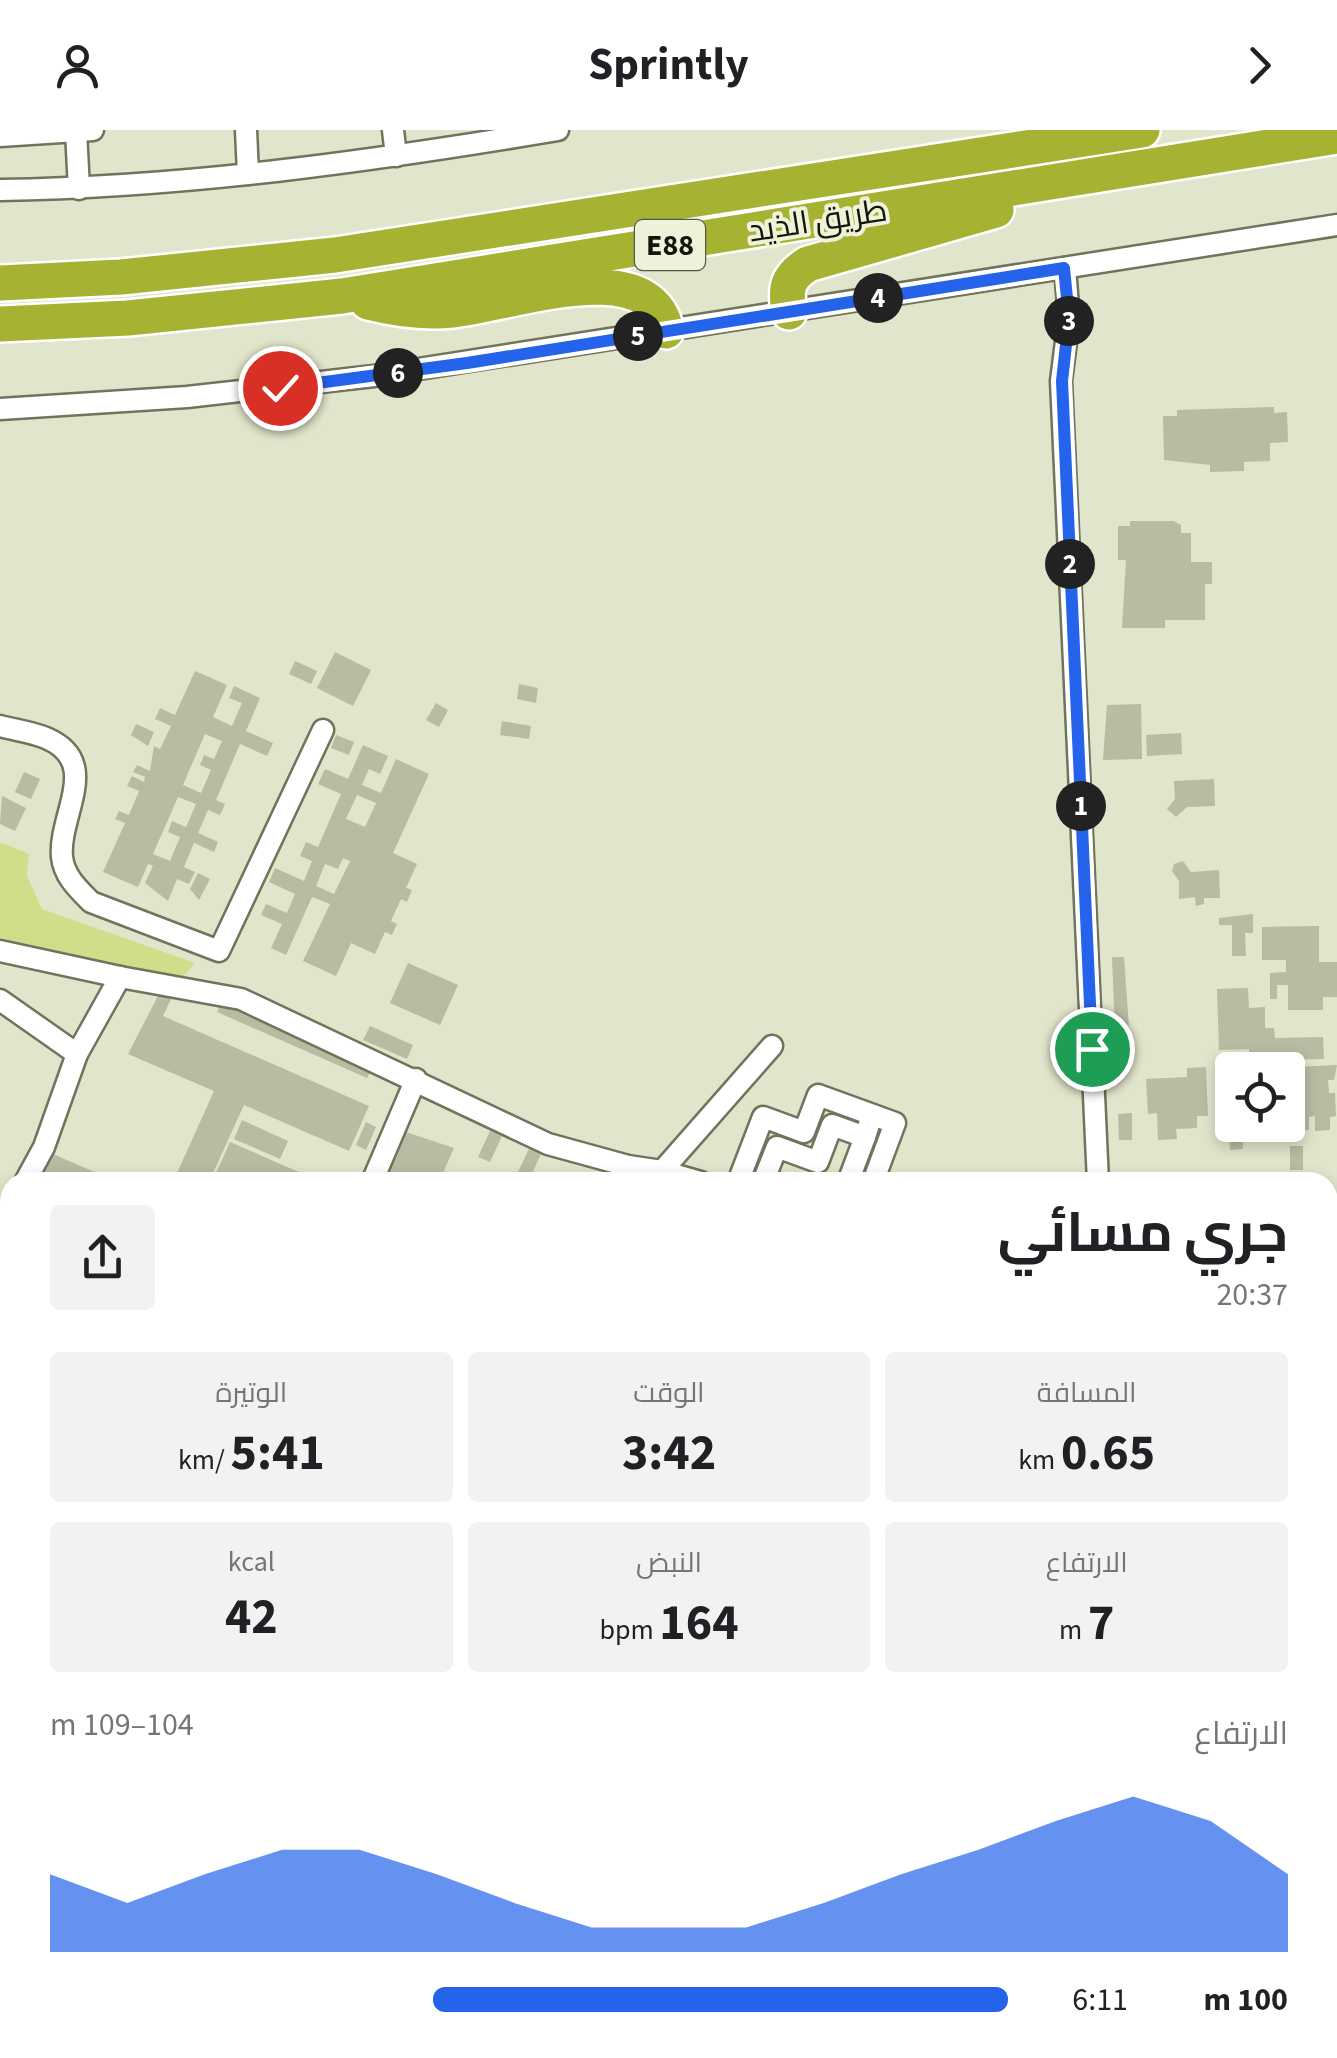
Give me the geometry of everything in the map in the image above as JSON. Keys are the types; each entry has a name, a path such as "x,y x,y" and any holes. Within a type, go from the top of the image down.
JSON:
{"highway":[{"name":"طريق الذيد","path":"0,283 122,277 335,255 1142,130"},
{"name":"طريق الذيد","path":"0,324 128,318 342,296 1337,136"},
{"path":"1097,175 1209,170 1337,152"},
{"path":"789,312 787,284 793,273 808,264 960,222 1008,206 1049,184"},
{"path":"342,296 400,310 450,310 596,286 634,290 652,300 662,314 666,331"}],"street":[{"path":"0,136 93,130"},
{"path":"246,130 248,174"},
{"path":"393,130 396,156"},
{"path":"0,190 78,189 248,174 558,130"},
{"path":"76,131 78,189"},
{"path":"0,409 280,388 1337,226"},
{"path":"1064,268 1069,318 1062,381 1098,1172"},
{"path":"0,726 48,738 74,764 78,782 62,855 68,877 80,891 92,902 218,952 323,730"},
{"path":"0,950 241,999 416,1079 449,1100 568,1152 628,1172"},
{"path":"31,1172 77,1054 120,977"},
{"path":"0,1000 77,1054"},
{"path":"662,1171 772,1046"},
{"path":"376,1172 416,1079"},
{"path":"742,1172 763,1116 804,1132 818,1094 895,1123 877,1172"},
{"path":"852,1172 872,1115"},
{"path":"767,1172 776,1147 818,1162 832,1125 865,1137"},
{"path":"653,1172 666,1172"}],"green space":[{"path":"0,842 29,854 27,876 42,909 195,963 182,978 0,938"}],"building":[{"path":"1274,407 1274,413 1287,412 1288,442 1270,443 1270,461 1244,462 1244,471 1210,472 1210,465 1164,460 1163,416 1177,416 1177,410"},
{"path":"1130,521 1173,521 1181,525 1181,533 1191,533 1191,562 1212,562 1212,584 1205,584 1205,620 1165,620 1165,628 1122,628 1126,560 1118,560 1118,526 1130,526"},
{"path":"335,652 371,670 353,706 317,688"},
{"path":"295,661 317,671 311,684 289,674"},
{"path":"195,671 227,685 213,717 232,726 242,703 229,698 234,686 260,698 246,731 273,743 267,756 240,744 216,800 225,804 220,815 208,810 198,833 218,842 214,852 194,843 184,867 195,872 189,884 177,879 168,901 145,883 153,866 148,864 138,887 103,872 125,823 115,819 119,811 129,815 139,791 127,786 132,776 144,782 145,777 133,772 137,765 150,771 154,746 160,749 171,726 155,719 160,708 175,715","holes":["205,734 222,741 214,759 204,755 200,765 211,770 201,793 183,785","178,797 196,804 186,827 172,821 168,832 180,837 170,861 153,854"]},
{"path":"519,684 538,688 536,703 517,699"},
{"path":"436,703 448,710 439,727 426,720"},
{"path":"1141,704 1142,759 1103,760 1107,705"},
{"path":"502,721 531,726 529,739 500,735"},
{"path":"136,724 154,732 148,746 131,735"},
{"path":"1181,733 1182,754 1147,756 1146,735"},
{"path":"336,735 354,742 349,755 331,748"},
{"path":"363,745 388,756 380,774 369,769 362,785 381,793 396,759 429,774 393,853 417,864 406,888 412,890 407,902 401,899 391,921 397,924 392,935 385,932 375,954 351,943 336,976 303,961 330,904 312,897 286,955 271,948 282,924 261,915 266,904 287,913 295,894 269,882 275,868 304,881 312,861 300,856 306,842 318,847 341,794 318,784 325,769 348,779","holes":["357,795 376,803 365,827 346,819","343,858 350,861 334,894 316,886 325,864 338,869"]},
{"path":"24,772 40,779 31,799 15,792"},
{"path":"1214,779 1215,806 1187,807 1176,817 1167,809 1175,799 1174,781"},
{"path":"2,796 26,808 15,831 0,824"},
{"path":"1183,861 1191,872 1219,870 1220,898 1204,898 1204,904 1196,906 1195,897 1179,899 1179,881 1172,871 1174,864"},
{"path":"198,873 210,879 199,900 190,889"},
{"path":"1253,914 1253,933 1245,933 1246,956 1232,956 1232,925 1219,925 1219,918"},
{"path":"1319,926 1319,962 1337,962 1337,997 1323,997 1323,1010 1288,1010 1288,985 1277,985 1277,999 1270,999 1270,973 1286,972 1286,960 1262,960 1262,927"},
{"path":"1112,957 1124,957 1131,1055 1116,1055"},
{"path":"408,963 458,985 440,1025 390,1003"},
{"path":"1248,988 1249,1008 1265,1007 1265,1028 1274,1028 1275,1038 1323,1037 1324,1059 1305,1059 1305,1052 1219,1050 1217,989"},
{"path":"160,992 172,997 163,1016 369,1106 349,1151 244,1105 214,1172 178,1172 214,1091 128,1054"},
{"path":"223,999 373,1066 367,1078 217,1012"},
{"path":"370,1026 413,1045 407,1059 363,1040"},
{"path":"1337,1065 1334,1080 1328,1080 1329,1093 1335,1093 1336,1116 1330,1117 1330,1130 1315,1131 1315,1116 1309,1117 1309,1130 1305,1130 1305,1066"},
{"path":"1206,1067 1208,1116 1197,1116 1197,1128 1176,1129 1177,1139 1158,1140 1157,1113 1148,1114 1146,1079 1187,1077 1187,1068"},
{"path":"1132,1113 1132,1140 1119,1140 1118,1114"},
{"path":"242,1120 288,1141 280,1159 234,1139"},
{"path":"366,1122 376,1127 366,1150 356,1145"},
{"path":"490,1131 502,1136 490,1162 478,1157"},
{"path":"406,1132 454,1148 443,1172 388,1172"},
{"path":"230,1142 299,1172 216,1172"},
{"path":"1230,1142 1243,1142 1243,1149 1230,1150"},
{"path":"1290,1146 1303,1146 1303,1170 1290,1170"},
{"path":"529,1149 541,1154 533,1172 518,1172"},
{"path":"51,1153 94,1172 42,1172"}],"route":[{"path":"280,388 467,363 1064,268 1069,318 1062,381 1092,1049"}]}
